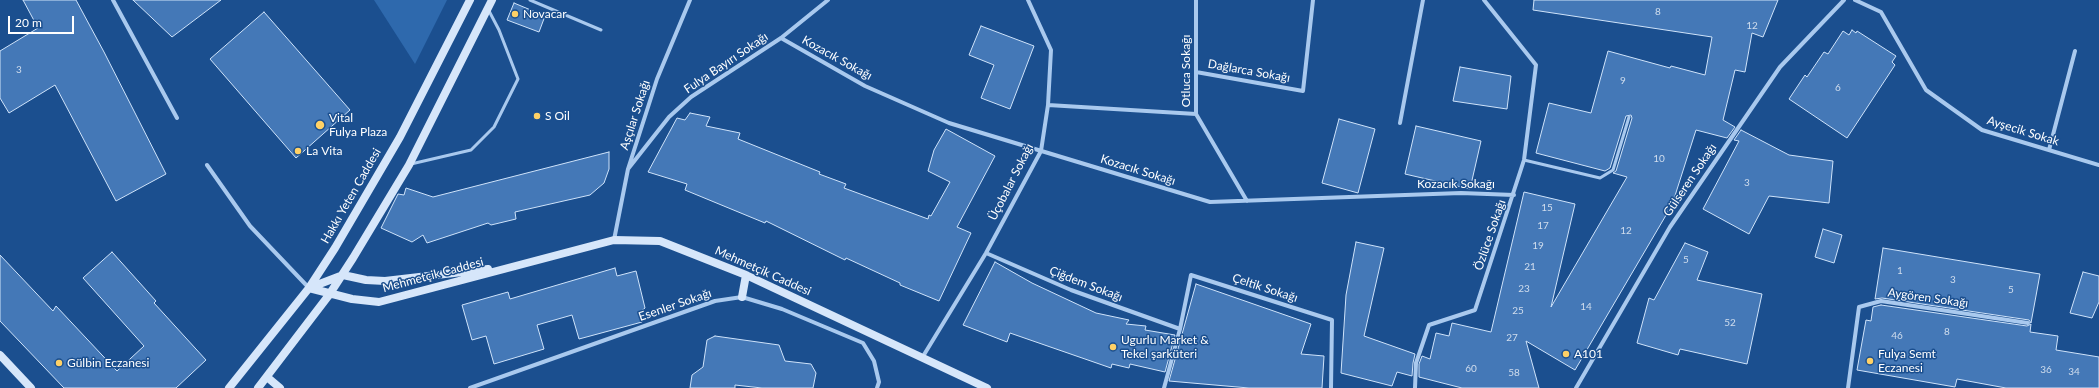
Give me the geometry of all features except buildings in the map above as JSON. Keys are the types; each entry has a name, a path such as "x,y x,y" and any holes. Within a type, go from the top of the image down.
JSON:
{"main road":[{"name":"Hakkı Yeten Caddesi","path":"228,388 309,288 400,136 470,0"},
{"path":"258,388 343,275 409,165 492,0"},
{"name":"Mehmetçik Caddesi","path":"309,288 329,295 379,302 614,240 660,241 746,275 922,359 987,388"},
{"name":"Mehmetçik Caddesi","path":"343,275 366,280 385,281 518,265"},
{"path":"309,288 343,275"},
{"path":"742,297 746,275"},
{"path":"0,355 31,388"},
{"path":"267,377 280,388"}],"street":[{"path":"113,0 177,118"},
{"name":"Aşçılar Sokağı","path":"614,240 628,169 657,79 690,0"},
{"name":"Fulya Bayırı Sokağı","path":"628,169 669,117 690,97 781,38 828,0"},
{"name":"Üçobalar Sokağı","path":"922,359 986,253 1041,151 1048,105 1051,50 1028,0"},
{"name":"Otluca Sokağı","path":"1196,0 1196,114 1247,201"},
{"name":"Dağlarca Sokağı","path":"1196,72 1303,91 1313,0"},
{"path":"1400,123 1423,0"},
{"name":"Özlüce Sokağı","path":"1415,388 1416,363 1429,325 1475,310 1514,195 1524,160 1536,65 1484,0"},
{"name":"Gülseren Sokağı","path":"1576,388 1670,227 1780,67 1844,0"},
{"name":"Ayşecik Sokak","path":"1855,0 1881,12 1926,90 1982,130 2099,164"},
{"name":"Kozacık Sokağı","path":"781,38 865,86 950,123 1210,202 1461,193 1514,195"},
{"path":"2049,150 2075,51"},
{"path":"1048,105 1196,114"},
{"path":"207,165 250,226 309,288"},
{"name":"Çiğdem Sokağı","path":"986,253 1071,290 1180,329"},
{"name":"Çeltik Sokağı","path":"1180,329 1192,275 1332,320 1331,388"},
{"name":"Esenler Sokağı","path":"470,388 715,301 742,297 782,309 863,343 874,361 879,382 877,388"},
{"name":"Aygören Sokağı","path":"1848,388 1859,307 1881,301 2028,323"},
{"path":"1164,388 1180,329"}],"lane":[{"path":"530,0 601,30"},
{"path":"409,165 472,150 494,127 518,79 499,30 488,8"},
{"path":"1524,160 1600,178 1613,170 1629,118"}],"shaded area":[{"path":"374,0 447,0 415,64"}],"place":[{"name":"Novacar","path":"515,14"},
{"name":"S Oil","path":"537,116"},
{"name":"Vital Fulya Plaza","path":"320,125"},
{"name":"La Vita","path":"298,151"},
{"name":"Ugurlu Market & Tekel şarküteri","path":"1113,347"},
{"name":"A101","path":"1566,354"},
{"name":"Fulya Semt Eczanesi","path":"1870,361"},
{"name":"Gülbin Eczanesi","path":"59,363"}]}
